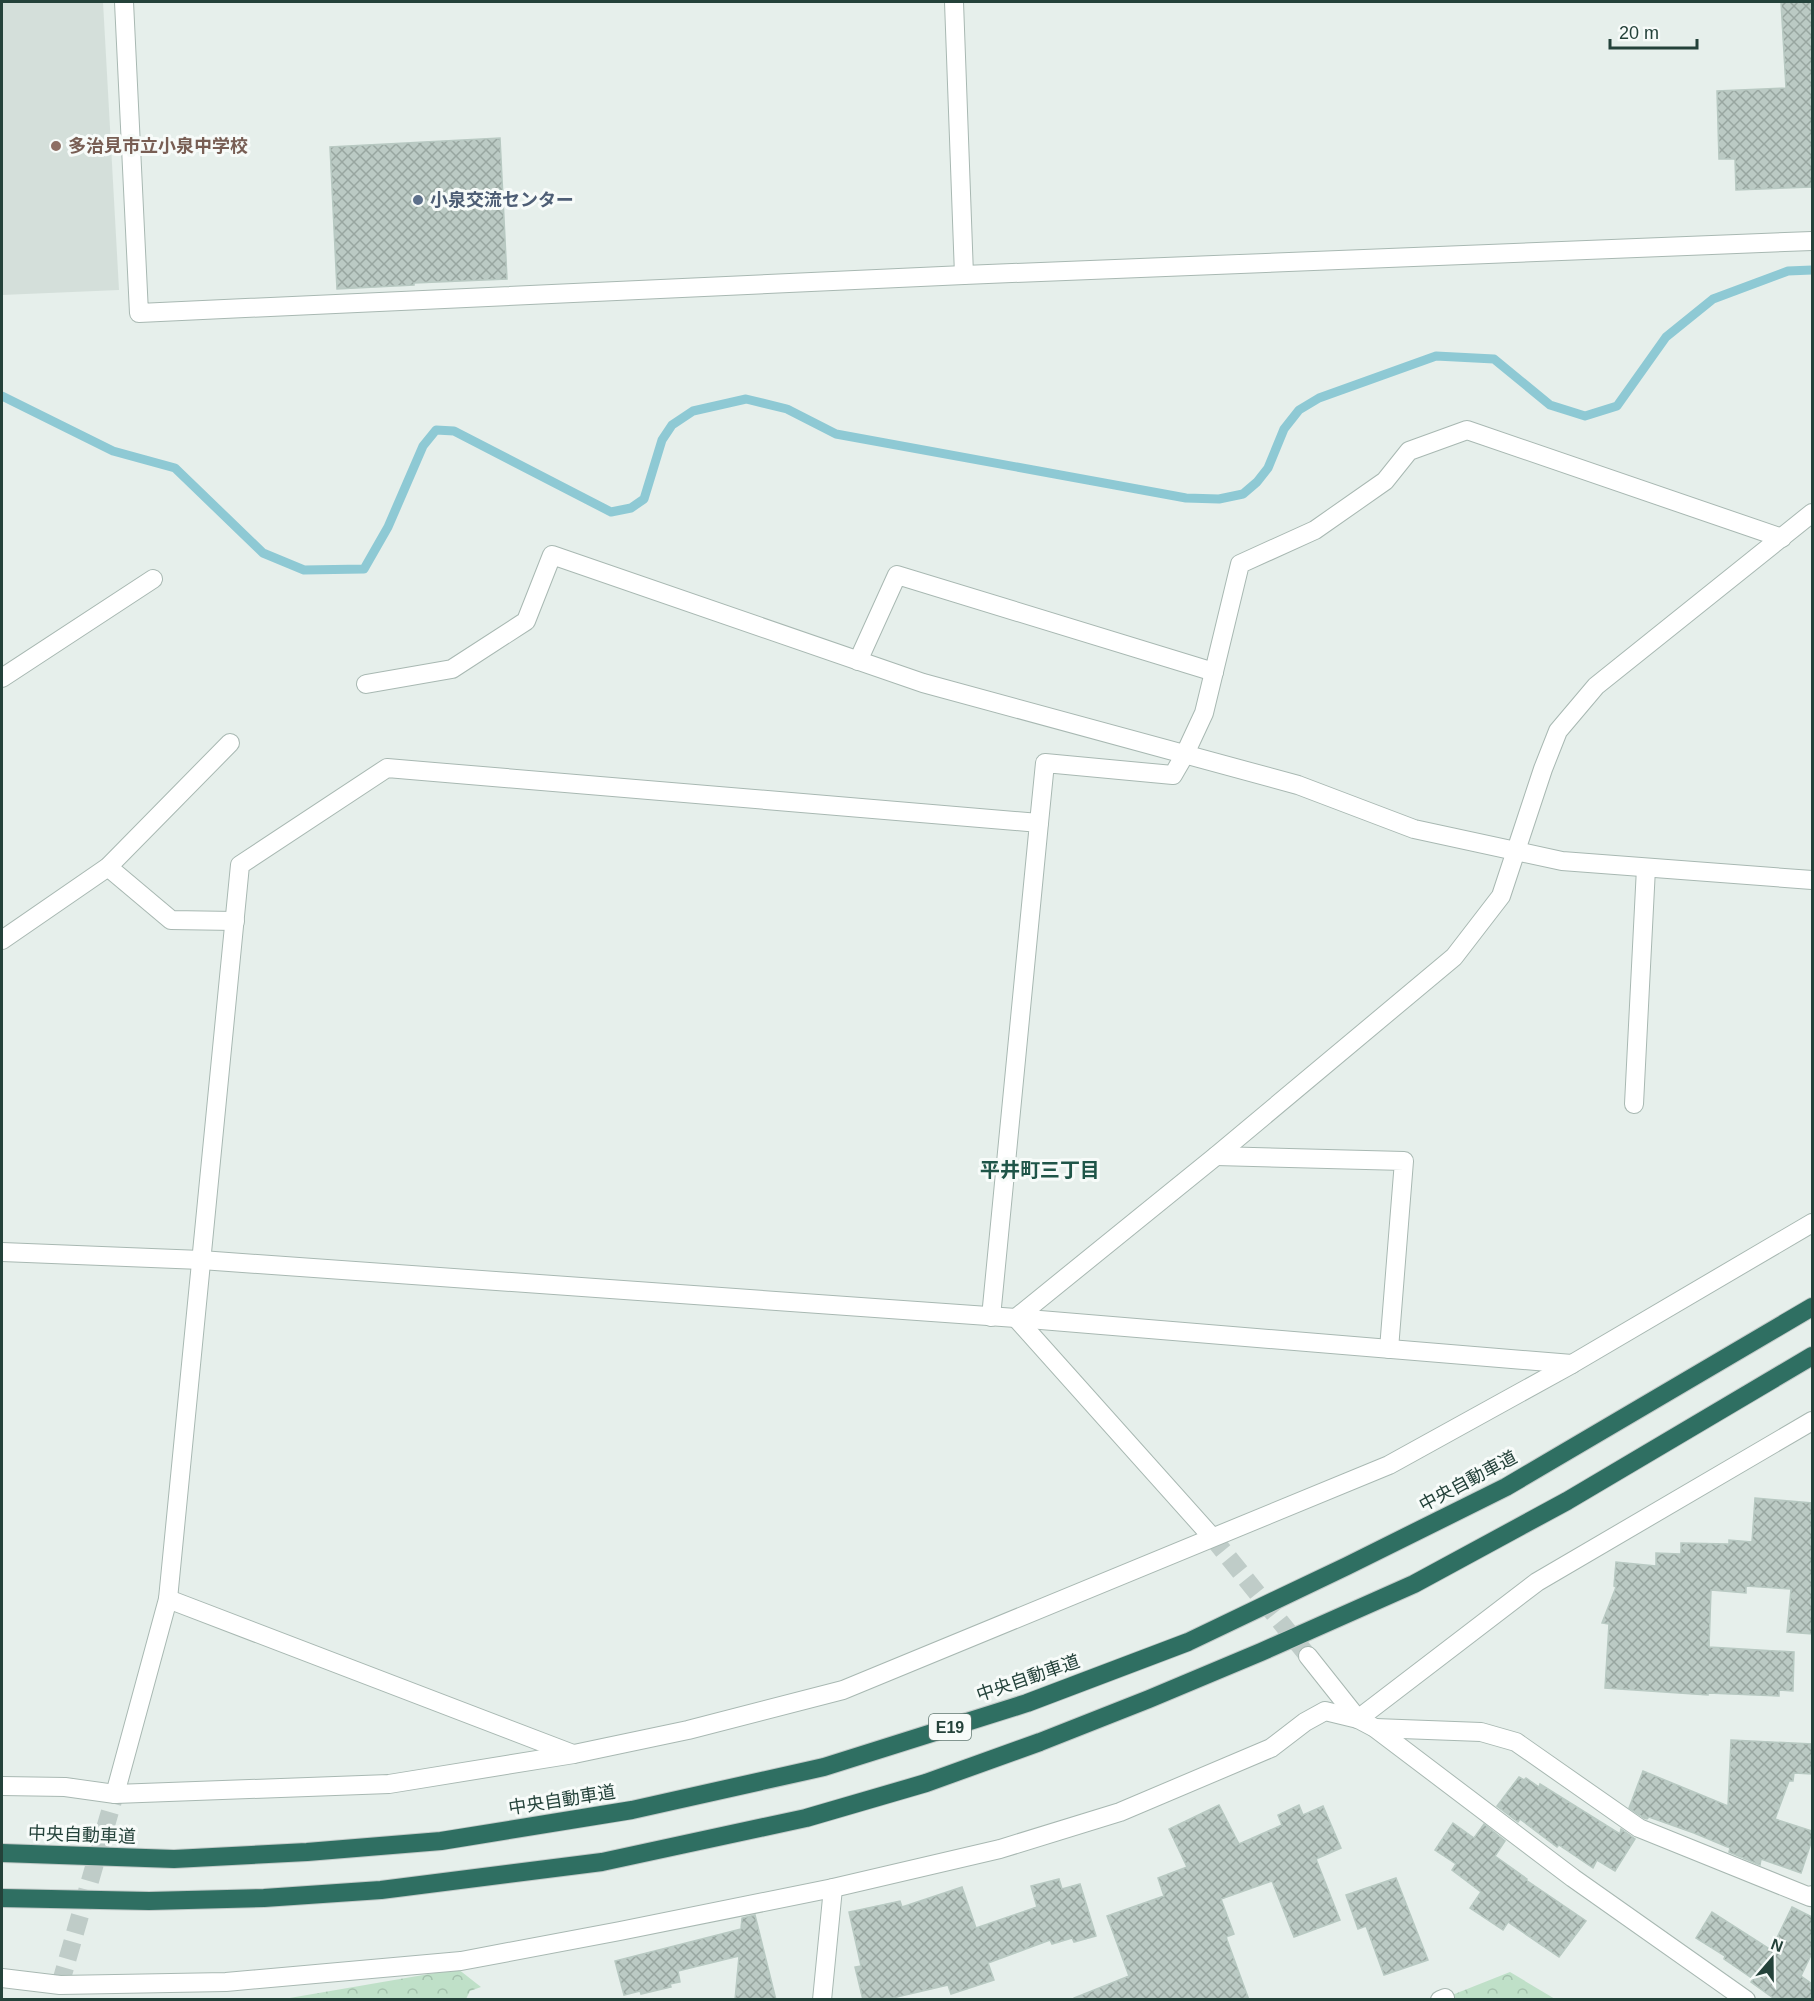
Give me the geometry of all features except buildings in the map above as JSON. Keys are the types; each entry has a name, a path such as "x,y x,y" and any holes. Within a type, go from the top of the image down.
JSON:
{"highway":[{"name":"中央自動車道","path":"2,1853 51,1857 174,1859 441,1842 632,1810 824,1767 1027,1703 1198,1637 1506,1487 1812,1307"},
{"name":"E19","path":"2,1898 149,1901 264,1898 393,1889 602,1862 806,1818 926,1783 1040,1742 1149,1699 1414,1584 1567,1501 1812,1356"}],"street":[{"path":"124,2 139,313 964,275 1812,241"},
{"path":"954,2 964,275"},
{"path":"991,1317 1045,763 1173,775 1204,713 1240,564 1315,530 1385,481 1409,451 1467,430 1782,538"},
{"path":"1016,1318 1454,957 1501,896 1558,731 1596,686 1812,513"},
{"path":"366,684 452,669 526,621 552,555 923,683 1298,786 1414,828 1562,861 1812,880"},
{"path":"858,660 897,575 1214,672"},
{"path":"2,678 153,579"},
{"path":"2,940 108,867 230,743"},
{"path":"115,1794 168,1599 240,865 387,768 1039,824"},
{"path":"108,867 171,920 235,921"},
{"path":"1634,1104 1646,868"},
{"path":"1215,1156 1404,1161 1389,1349"},
{"path":"2,1786 65,1787 115,1794 389,1784 574,1754 688,1730 843,1690 1389,1465 1572,1364 1812,1223"},
{"path":"2,1252 201,1260 1016,1318 1572,1364"},
{"path":"1016,1318 1212,1537"},
{"path":"1358,1719 1537,1582 1812,1421"},
{"path":"168,1599 574,1754"},
{"path":"1308,1656 1358,1719"},
{"path":"2,1978 57,1992 226,1982 461,1961 833,1888 1000,1850 1120,1812 1271,1748 1305,1722 1325,1711 1358,1719 1375,1728 1573,1878 1746,2000"},
{"path":"1375,1728 1481,1732 1516,1742 1639,1828 1810,1897 1812,1895"},
{"path":"822,2000 833,1888"}],"shaded area":[{"name":"多治見市立小泉中学校","path":"2,2 103,2 119,290 2,295"}],"green space":[{"path":"458,1969 481,1987 470,1991 466,1999 278,2000"},
{"path":"1510,1972 1555,1999 1449,2000 1452,1995"}],"waterway":[{"path":"2,396 113,451 175,468 263,553 304,570 364,569 388,527 423,446 436,430 454,431 611,512 631,508 644,499 662,440 672,425 693,411 746,399 787,409 836,434 1186,498 1219,499 1243,494 1257,482 1268,468 1284,429 1299,410 1319,398 1436,356 1494,359 1550,405 1585,416 1617,406 1666,337 1713,299 1788,271 1812,270"}],"tunnel":[{"path":"1212,1537 1308,1656"},
{"path":"60,1985 115,1794"}],"place":[{"name":"多治見市立小泉中学校","path":"56,146"},
{"name":"小泉交流センター","path":"418,200"}],"district":[{"name":"平井町三丁目","path":"1040,1170"}]}
